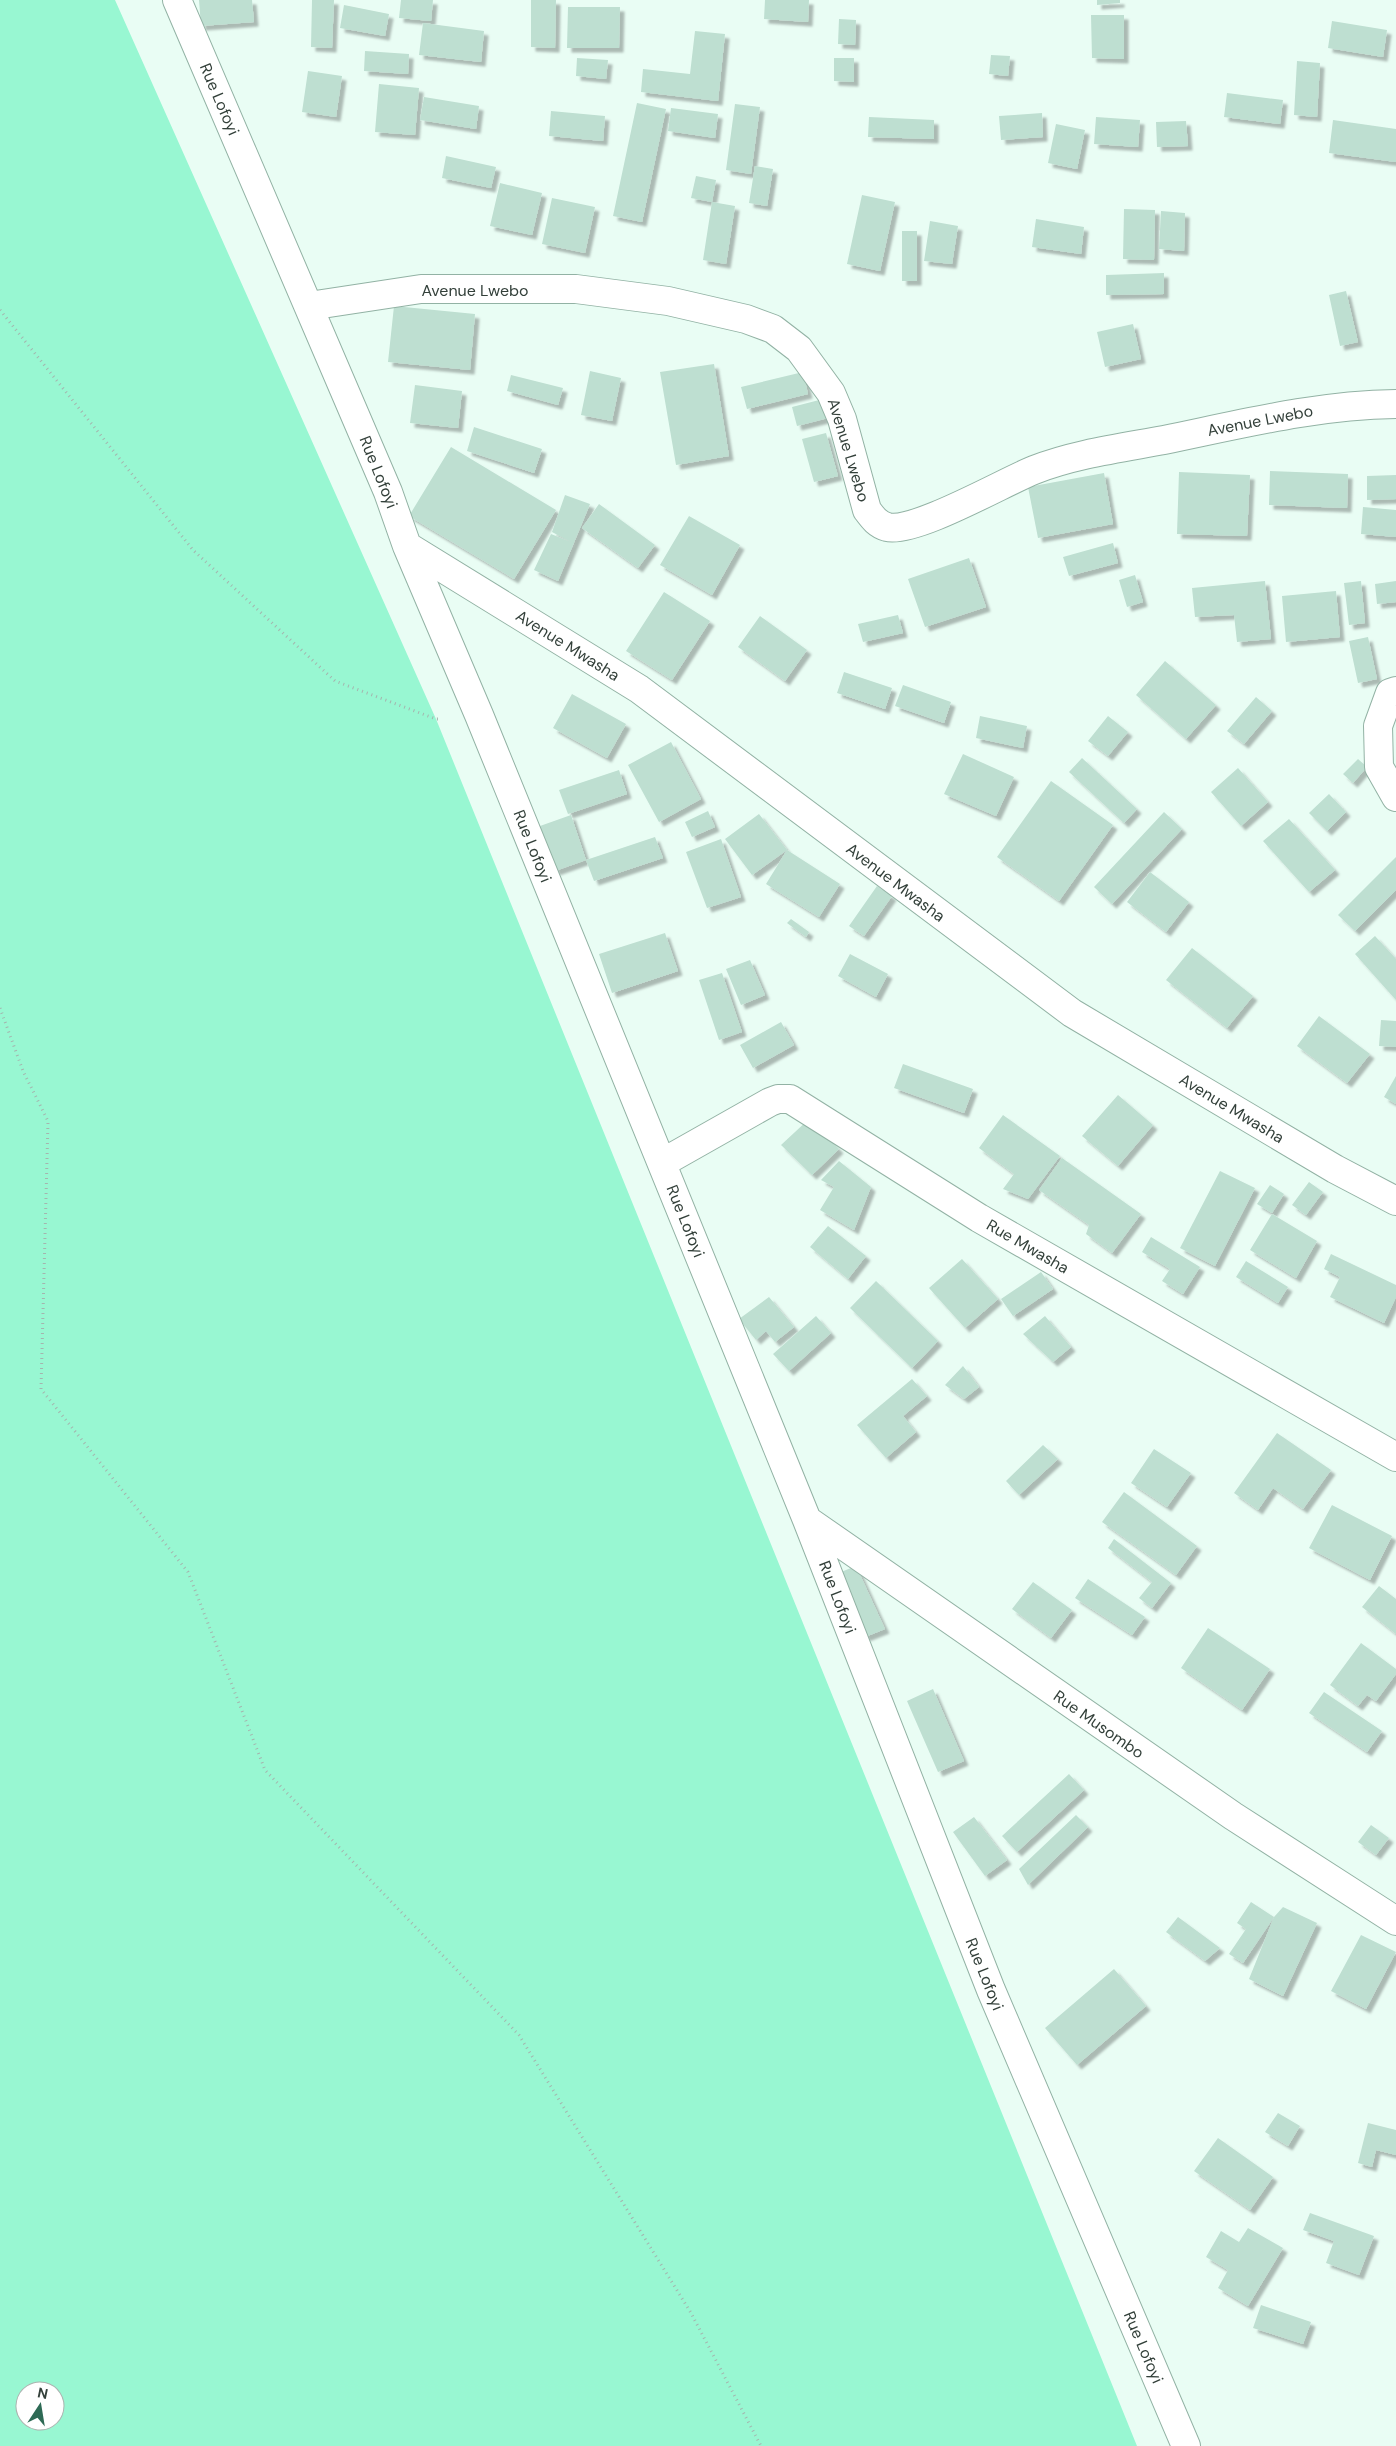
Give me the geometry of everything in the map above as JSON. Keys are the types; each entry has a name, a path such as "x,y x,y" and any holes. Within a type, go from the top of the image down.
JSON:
{"street":[{"name":"Rue Lofoyi","path":"177,0 388,492 407,546 479,715 808,1520 991,1990 1186,2446"},
{"name":"Avenue Lwebo","path":"309,306 422,289 576,289 630,295 711,309 773,329 799,349 831,393 842,419 867,510 876,522 888,527 902,527 939,513 1036,469 1101,452 1323,408 1396,404"},
{"name":"Avenue Mwasha","path":"407,546 639,688 1072,1014 1335,1169 1396,1201"},
{"path":"1396,691 1390,693 1378,726 1379,767 1396,797"},
{"name":"Rue Mwasha","path":"662,1163 770,1102 778,1099 790,1100 979,1218 1396,1457"},
{"name":"Rue Musombo","path":"808,1520 1233,1816 1396,1921"}],"path":[{"path":"0,310 193,550 335,682 436,719 479,715"},
{"path":"0,1008 23,1071 48,1121 40,1389 188,1572 265,1770 519,2035 692,2313 761,2446"}],"green space":[{"path":"0,0 115,0 436,719 1137,2446 0,2446"}],"building":[{"path":"199,0 252,0 254,22 201,26"},
{"path":"312,0 334,0 332,48 311,47"},
{"path":"401,0 433,0 431,21 399,18"},
{"path":"531,0 556,0 555,48 531,47"},
{"path":"765,0 809,0 808,22 764,19"},
{"path":"1097,0 1120,0 1120,3 1097,5"},
{"path":"344,5 389,14 385,36 340,28"},
{"path":"568,7 620,7 619,48 567,48"},
{"path":"1091,15 1124,15 1124,59 1092,58"},
{"path":"839,19 856,20 855,45 838,44"},
{"path":"1332,21 1387,30 1383,57 1328,48"},
{"path":"423,23 484,31 481,62 419,55"},
{"path":"695,31 725,34 718,101 641,92 643,69 690,74"},
{"path":"365,51 409,54 408,74 364,71"},
{"path":"991,55 1010,56 1008,76 989,74"},
{"path":"577,58 608,60 606,79 576,76"},
{"path":"834,58 854,58 854,82 834,81"},
{"path":"1297,61 1320,63 1317,117 1294,115"},
{"path":"308,71 342,76 336,117 302,112"},
{"path":"379,84 419,88 415,135 375,132"},
{"path":"1227,93 1283,100 1280,124 1224,117"},
{"path":"424,97 479,106 476,129 420,120"},
{"path":"637,103 666,109 642,222 613,216"},
{"path":"735,104 760,107 751,174 726,170"},
{"path":"671,108 718,114 715,138 668,131"},
{"path":"551,111 605,116 603,141 549,136"},
{"path":"1042,113 1043,137 1001,140 999,116"},
{"path":"869,117 934,120 934,139 868,137"},
{"path":"1096,117 1140,120 1138,147 1094,144"},
{"path":"1333,120 1396,129 1396,162 1329,153"},
{"path":"1186,121 1188,146 1157,147 1156,122"},
{"path":"1056,124 1085,130 1077,169 1048,163"},
{"path":"446,156 496,167 491,188 442,178"},
{"path":"755,166 773,169 767,206 749,203"},
{"path":"696,176 716,180 712,202 691,198"},
{"path":"500,183 542,193 532,235 490,226"},
{"path":"862,195 895,202 880,271 847,264"},
{"path":"552,198 595,207 585,253 542,244"},
{"path":"712,202 735,206 726,264 703,260"},
{"path":"1124,209 1155,210 1154,260 1123,259"},
{"path":"1161,211 1185,213 1184,251 1159,249"},
{"path":"1036,219 1084,227 1081,254 1032,247"},
{"path":"930,221 958,226 952,264 924,261"},
{"path":"902,231 917,231 917,281 902,281"},
{"path":"1164,273 1164,294 1106,295 1106,275"},
{"path":"1346,291 1358,342 1340,346 1329,295"},
{"path":"394,306 475,314 470,370 388,362"},
{"path":"1133,324 1141,359 1105,367 1097,332"},
{"path":"714,364 729,456 676,465 660,372"},
{"path":"590,371 621,378 612,421 581,415"},
{"path":"803,372 808,394 747,409 741,387"},
{"path":"511,375 563,388 558,405 507,391"},
{"path":"415,385 462,391 458,428 410,423"},
{"path":"827,398 832,417 797,426 792,407"},
{"path":"474,427 542,449 534,473 467,451"},
{"path":"826,433 838,476 814,482 802,439"},
{"path":"451,447 556,510 514,579 409,516"},
{"path":"1270,471 1348,474 1347,508 1269,505"},
{"path":"1179,472 1250,475 1247,536 1177,534"},
{"path":"1104,473 1113,524 1038,538 1028,487"},
{"path":"1396,475 1396,499 1367,500 1367,476"},
{"path":"565,495 590,504 558,581 534,570 551,534 571,542 552,532"},
{"path":"599,504 655,545 638,568 582,528"},
{"path":"1363,507 1396,510 1396,537 1361,534"},
{"path":"689,516 740,545 712,595 660,565"},
{"path":"1113,543 1118,563 1069,576 1063,557"},
{"path":"969,558 986,607 925,627 908,579"},
{"path":"1135,575 1143,602 1127,607 1119,580"},
{"path":"1265,581 1271,639 1237,642 1234,615 1195,617 1192,588"},
{"path":"1361,581 1365,623 1349,625 1344,583"},
{"path":"1396,581 1396,602 1377,604 1375,584"},
{"path":"1336,591 1340,637 1286,642 1282,596"},
{"path":"664,592 710,621 672,680 626,651"},
{"path":"898,615 903,633 863,642 858,624"},
{"path":"760,616 807,650 785,681 738,647"},
{"path":"1368,637 1377,679 1358,683 1349,641"},
{"path":"1165,661 1216,705 1186,739 1136,695"},
{"path":"844,672 892,688 885,709 837,693"},
{"path":"903,685 951,702 944,723 895,706"},
{"path":"572,694 626,724 607,758 553,728"},
{"path":"1256,697 1272,711 1244,744 1227,731"},
{"path":"980,716 1027,726 1023,748 976,738"},
{"path":"1108,716 1128,732 1108,756 1088,741"},
{"path":"671,742 701,799 659,822 628,765"},
{"path":"963,754 1014,777 996,816 944,794"},
{"path":"1082,758 1137,809 1124,823 1069,772"},
{"path":"1358,759 1367,767 1353,783 1343,774"},
{"path":"1238,768 1268,802 1241,826 1211,792"},
{"path":"619,770 627,794 568,814 559,790"},
{"path":"1051,781 1113,825 1059,901 997,857"},
{"path":"1329,794 1346,812 1327,831 1309,813"},
{"path":"708,811 715,827 692,837 685,822"},
{"path":"1164,812 1182,829 1112,904 1094,887"},
{"path":"759,814 787,850 752,875 725,839"},
{"path":"571,815 586,860 555,871 540,826"},
{"path":"1289,819 1335,870 1309,892 1263,841"},
{"path":"655,837 663,858 594,881 586,860"},
{"path":"721,839 741,897 707,908 686,852"},
{"path":"787,850 840,884 819,917 766,884"},
{"path":"1396,857 1396,890 1355,931 1338,915"},
{"path":"1150,872 1189,902 1166,932 1127,902"},
{"path":"877,886 892,896 864,936 849,926"},
{"path":"791,919 809,932 806,937 787,923"},
{"path":"665,933 678,971 612,993 599,954"},
{"path":"1375,936 1396,959 1396,1000 1355,954"},
{"path":"1192,948 1253,996 1227,1028 1166,980"},
{"path":"850,954 888,974 876,997 838,976"},
{"path":"750,960 765,995 741,1005 726,969"},
{"path":"722,973 742,1032 719,1040 699,980"},
{"path":"1319,1016 1370,1054 1347,1083 1297,1046"},
{"path":"1381,1020 1396,1021 1396,1047 1379,1046"},
{"path":"781,1022 794,1045 753,1068 740,1045"},
{"path":"903,1064 973,1089 964,1113 894,1088"},
{"path":"1396,1076 1396,1104 1384,1097"},
{"path":"1118,1095 1153,1125 1118,1166 1082,1136"},
{"path":"1003,1115 1060,1156 1028,1199 1003,1189 1014,1174 979,1148"},
{"path":"809,1119 839,1149 812,1175 781,1145"},
{"path":"1062,1158 1141,1214 1112,1253 1086,1234 1089,1225 1039,1190"},
{"path":"839,1161 871,1187 854,1230 820,1210 834,1187 821,1180"},
{"path":"1220,1171 1255,1188 1215,1266 1180,1248"},
{"path":"1309,1182 1323,1192 1306,1215 1292,1205"},
{"path":"1270,1185 1284,1194 1272,1213 1257,1204"},
{"path":"1272,1214 1317,1241 1296,1278 1250,1250"},
{"path":"828,1226 866,1256 848,1279 810,1247"},
{"path":"1151,1237 1200,1267 1183,1294 1162,1281 1170,1269 1142,1252"},
{"path":"1331,1254 1396,1285 1396,1297 1384,1323 1330,1297 1340,1277 1324,1269"},
{"path":"962,1259 998,1299 965,1328 929,1288"},
{"path":"1246,1261 1288,1287 1278,1303 1236,1277"},
{"path":"1041,1272 1053,1289 1013,1316 1001,1299"},
{"path":"876,1281 938,1341 912,1368 850,1308"},
{"path":"769,1297 794,1327 775,1342 766,1331 756,1340 739,1319"},
{"path":"816,1316 831,1333 789,1371 773,1354"},
{"path":"1045,1316 1071,1347 1053,1362 1023,1334"},
{"path":"963,1366 979,1387 964,1399 945,1385"},
{"path":"912,1379 927,1396 903,1416 916,1432 886,1458 857,1425"},
{"path":"1277,1433 1331,1470 1303,1509 1273,1488 1258,1510 1234,1493"},
{"path":"1043,1445 1058,1459 1019,1495 1006,1481"},
{"path":"1154,1449 1191,1473 1167,1507 1131,1483"},
{"path":"1124,1492 1197,1546 1176,1575 1102,1522"},
{"path":"1332,1505 1392,1536 1370,1580 1309,1548"},
{"path":"1114,1539 1171,1583 1152,1608 1139,1598 1152,1582 1108,1548"},
{"path":"856,1566 885,1629 865,1637 836,1574"},
{"path":"1088,1579 1145,1617 1132,1635 1075,1598"},
{"path":"1033,1582 1072,1610 1051,1638 1012,1609"},
{"path":"1379,1586 1396,1599 1396,1634 1362,1607"},
{"path":"1208,1628 1270,1669 1242,1710 1181,1668"},
{"path":"1361,1643 1396,1669 1396,1674 1376,1701 1367,1695 1358,1706 1330,1685"},
{"path":"933,1689 964,1761 938,1772 907,1701"},
{"path":"1324,1692 1382,1731 1367,1752 1309,1713"},
{"path":"1069,1774 1084,1790 1017,1852 1002,1836"},
{"path":"1076,1815 1088,1827 1028,1885 1019,1869"},
{"path":"974,1817 1007,1860 985,1876 953,1832"},
{"path":"1371,1825 1389,1838 1376,1855 1358,1842"},
{"path":"1251,1902 1274,1917 1243,1963 1229,1954 1246,1929 1237,1923"},
{"path":"1283,1907 1317,1923 1283,1996 1249,1979 1274,1917"},
{"path":"1178,1917 1220,1948 1205,1961 1166,1932"},
{"path":"1361,1935 1396,1952 1366,2009 1331,1991"},
{"path":"1114,1969 1146,2006 1077,2065 1045,2028"},
{"path":"1278,2113 1300,2126 1288,2146 1265,2132"},
{"path":"1368,2123 1396,2130 1396,2155 1376,2150 1372,2167 1358,2163"},
{"path":"1218,2138 1273,2177 1250,2210 1194,2171"},
{"path":"1310,2213 1374,2236 1359,2275 1326,2263 1334,2241 1303,2230"},
{"path":"1248,2228 1283,2248 1248,2306 1218,2288 1228,2270 1206,2257 1221,2231 1239,2242"},
{"path":"1261,2305 1311,2322 1303,2344 1253,2328"}]}
